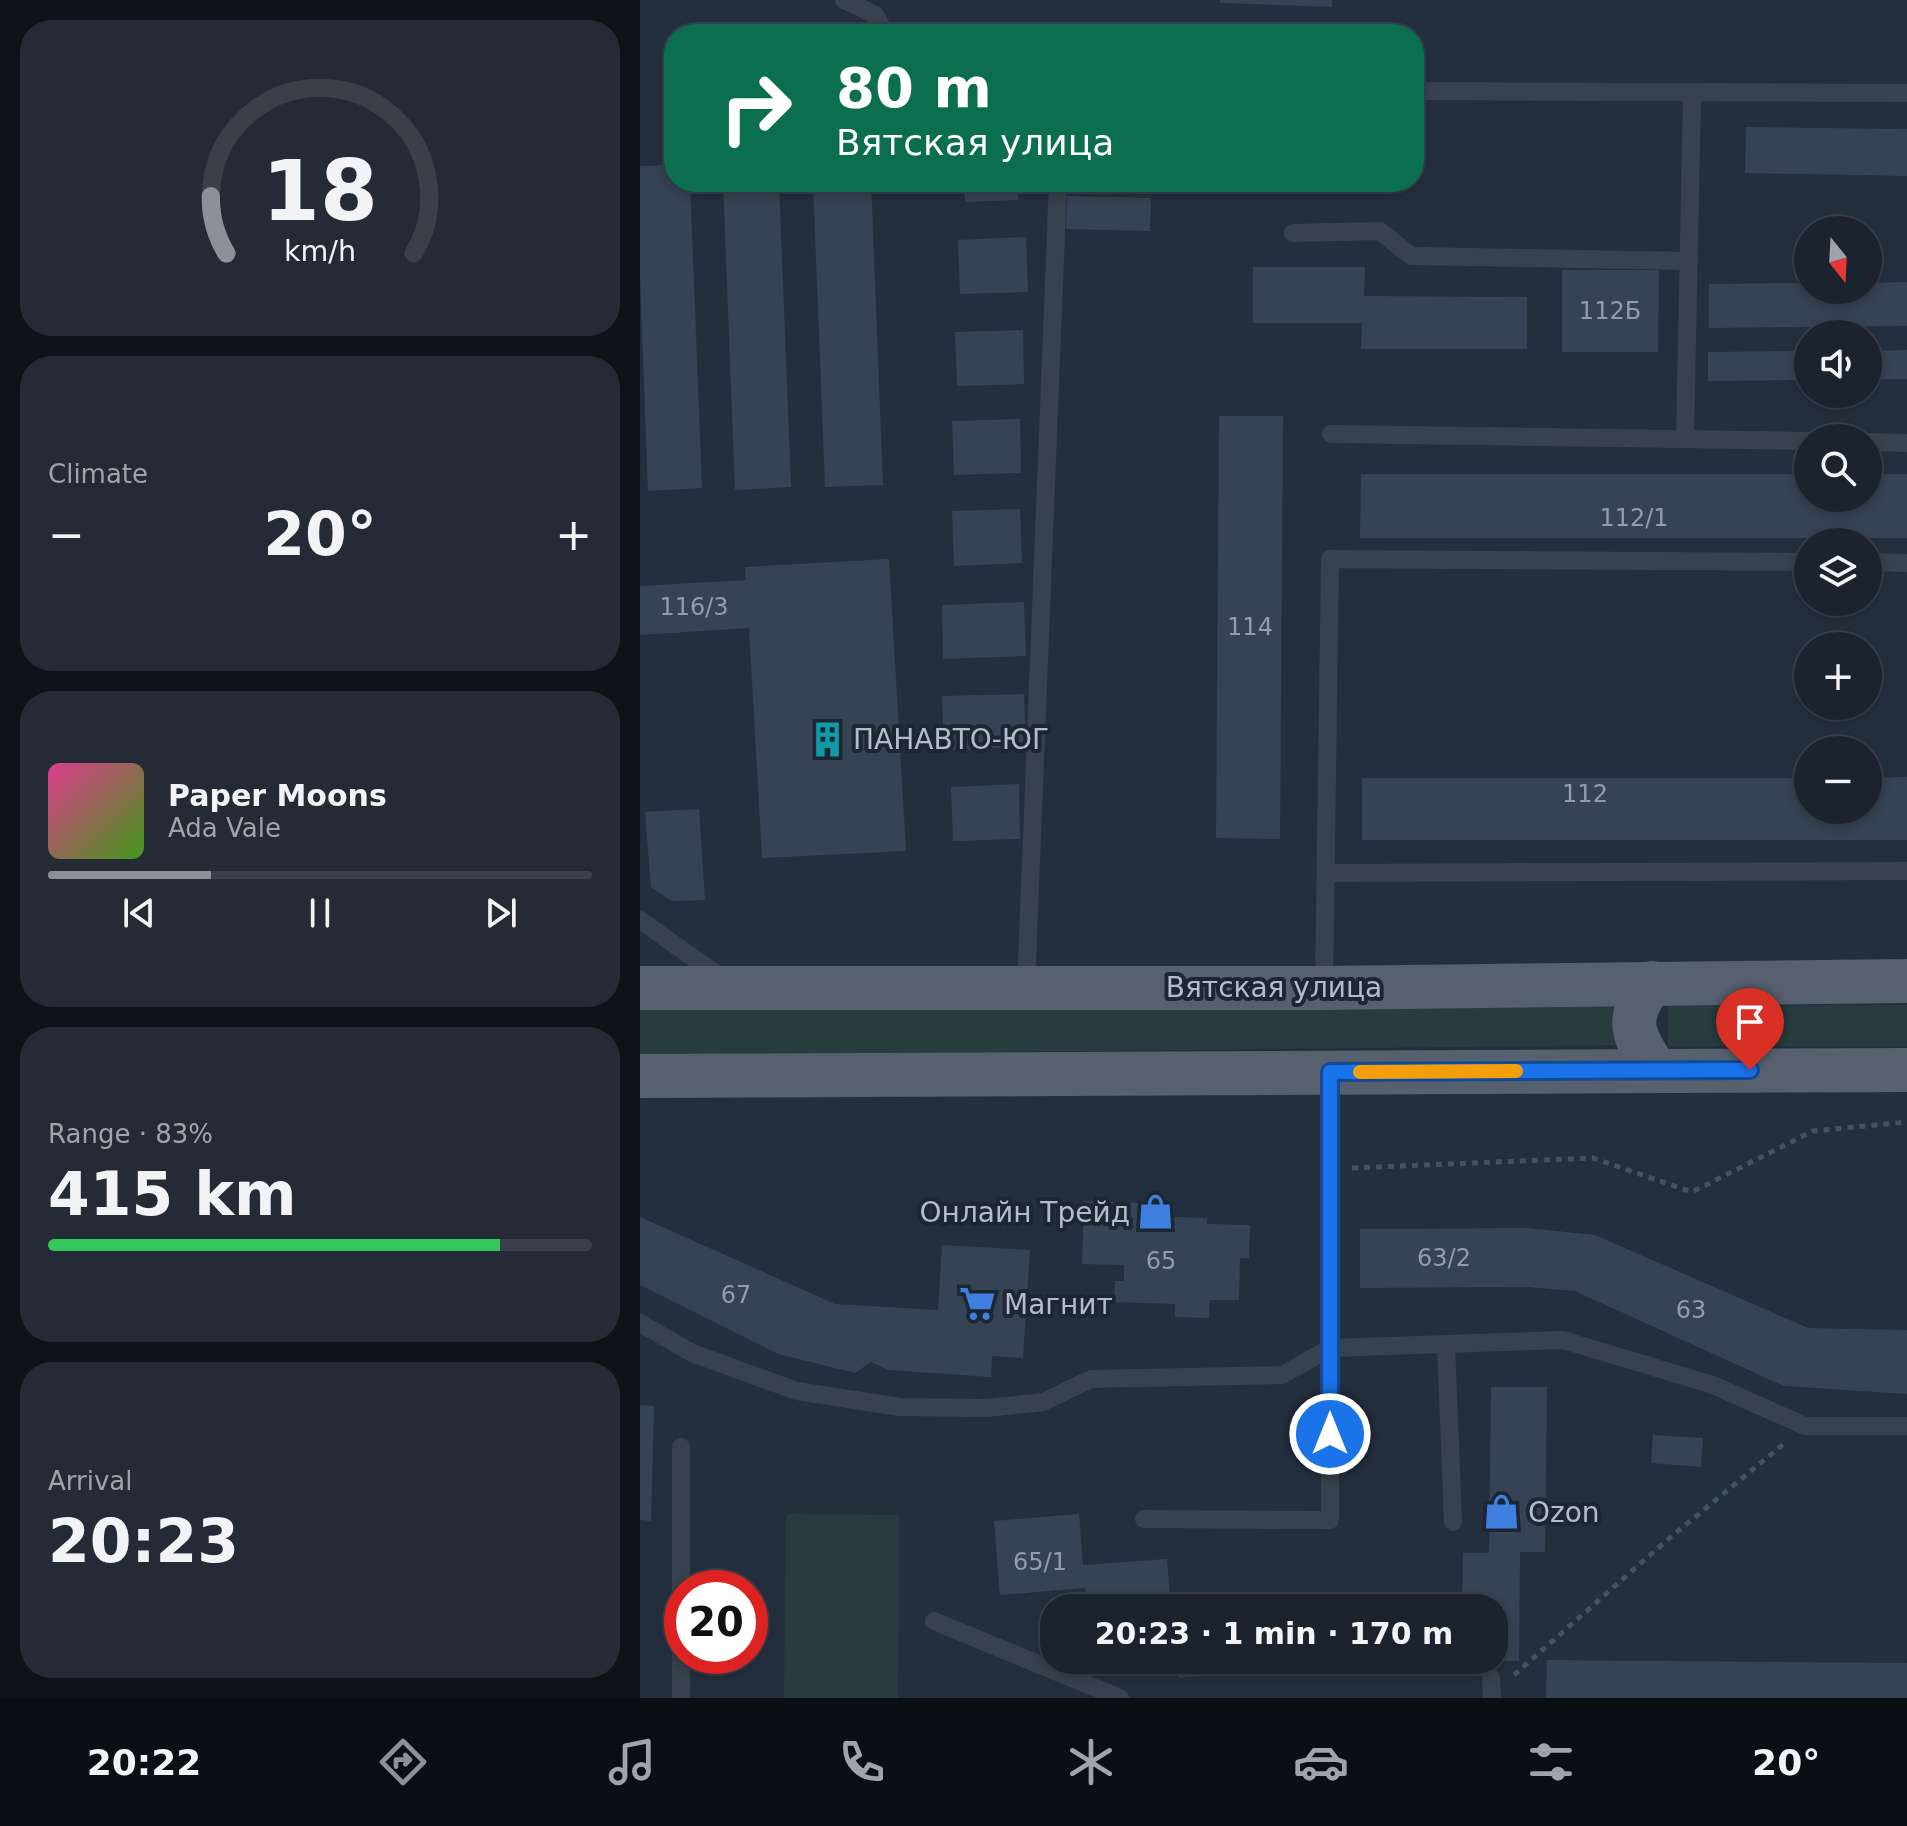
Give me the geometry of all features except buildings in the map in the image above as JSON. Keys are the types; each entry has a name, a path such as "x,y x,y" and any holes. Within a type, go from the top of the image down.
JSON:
{"main road":[{"name":"Вятская улица","path":"640,988 1324,988 1907,981"},
{"path":"1652,983 1639,999 1632,1022 1639,1046 1656,1070"},
{"path":"640,1076 1907,1070"}],"lane":[{"path":"844,0 875,15 880,24"},
{"path":"1424,91 1907,93"},
{"path":"1685,438 1692,94"},
{"path":"1026,987 1058,192"},
{"path":"1293,233 1380,231 1411,256 1689,261"},
{"path":"1331,434 1794,441"},
{"path":"1882,442 1907,443"},
{"path":"1324,988 1330,559 1794,562"},
{"path":"1882,562 1907,563"},
{"path":"1327,873 1907,871"},
{"path":"640,920 736,987"},
{"path":"1144,1519 1330,1520 1330,1072"},
{"path":"640,1323 692,1353 797,1391 900,1407 987,1408 1043,1402 1091,1379 1282,1375 1330,1348 1563,1340 1713,1385 1805,1426 1907,1426"},
{"path":"1446,1344 1453,1522"},
{"path":"681,1447 681,1698"},
{"path":"934,1621 1120,1698"}],"path":[{"path":"1331,1169 1593,1158 1692,1192 1813,1131 1907,1122"},
{"path":"1492,1690 1805,1426"}],"green space":[{"path":"1907,1005 1907,1046 1668,1046 1668,1006"},
{"path":"1626,1006 1627,1045 640,1056 640,1010"},
{"path":"786,1514 899,1515 898,1698 784,1698"}],"slow traffic":[{"path":"1360,1072 1516,1071"}],"place":[{"name":"ПАНАВТО-ЮГ","path":"827,739"},
{"name":"Онлайн Трейд","path":"1156,1212"},
{"name":"Магнит","path":"978,1304"},
{"name":"Ozon","path":"1502,1512"}],"route":[{"path":"1330,1434 1330,1072 1750,1070"}]}
